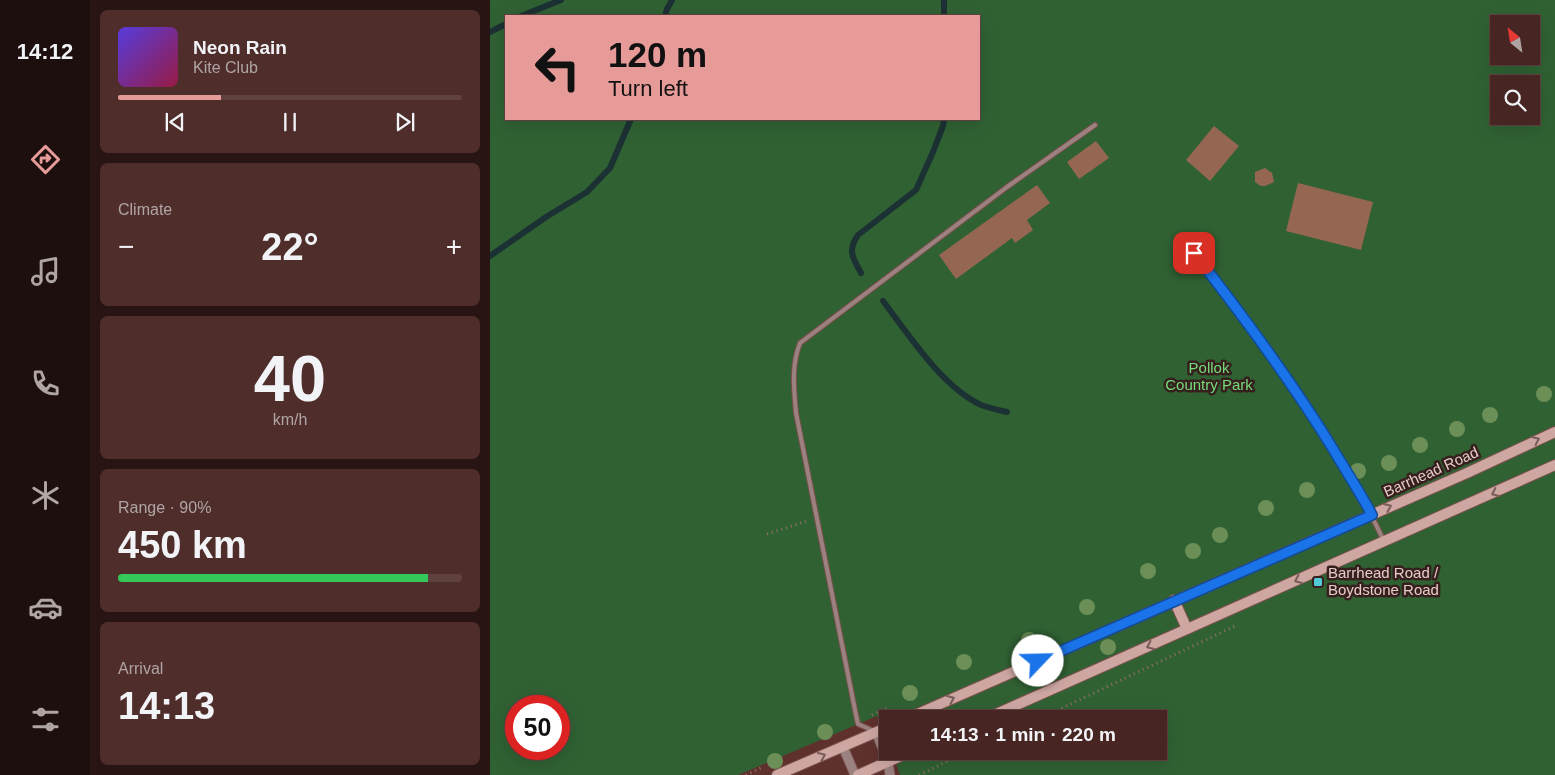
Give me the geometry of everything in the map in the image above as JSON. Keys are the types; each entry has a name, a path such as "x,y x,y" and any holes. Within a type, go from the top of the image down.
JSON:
{"main road":[{"name":"Barrhead Road","path":"926,710 1372,515 1555,432"},
{"path":"1005,710 1555,465"},
{"path":"1174,600 1187,629"},
{"path":"777,775 879,731"},
{"path":"856,775 892,760"}],"street":[{"path":"876,732 888,762 890,775"},
{"path":"843,746 856,775"}],"lane":[{"path":"876,732 858,724 856,715 796,413 793,379 796,353 800,343 1007,186 1095,125"},
{"path":"1194,253 1258,335 1320,429 1364,500 1384,542"}],"path":[{"path":"767,534 817,517"},
{"path":"919,775 951,760"}],"green space":[{"name":"Pollok Country Park","path":"490,0 1555,0 1555,775 900,775 895,760 1167,760 1167,710 879,710 879,721 877,716 738,775 490,775"}],"building":[{"path":"1214,126 1239,146 1210,181 1186,160"},
{"path":"1096,141 1109,158 1079,179 1067,162"},
{"path":"1265,168 1272,173 1274,182 1261,186 1255,182 1255,172"},
{"path":"1298,183 1373,202 1361,250 1286,231"},
{"path":"1037,185 1050,203 1027,220 1033,230 1015,243 1012,238 956,279 939,255"}],"waterway":[{"path":"524,15 561,0"},
{"path":"665,15 672,0"},
{"path":"944,0 944,15"},
{"path":"490,32 505,24"},
{"path":"490,256 546,217 587,192 610,168 631,120"},
{"path":"861,273 852,254 858,235 916,190 933,152 944,120"},
{"path":"883,301 927,359 953,386 981,405 1007,412"}],"place":[{"name":"Barrhead Road / Boydstone Road","path":"1318,582"}],"route":[{"path":"1038,661 1372,515 1320,429 1258,335 1194,253"}]}
